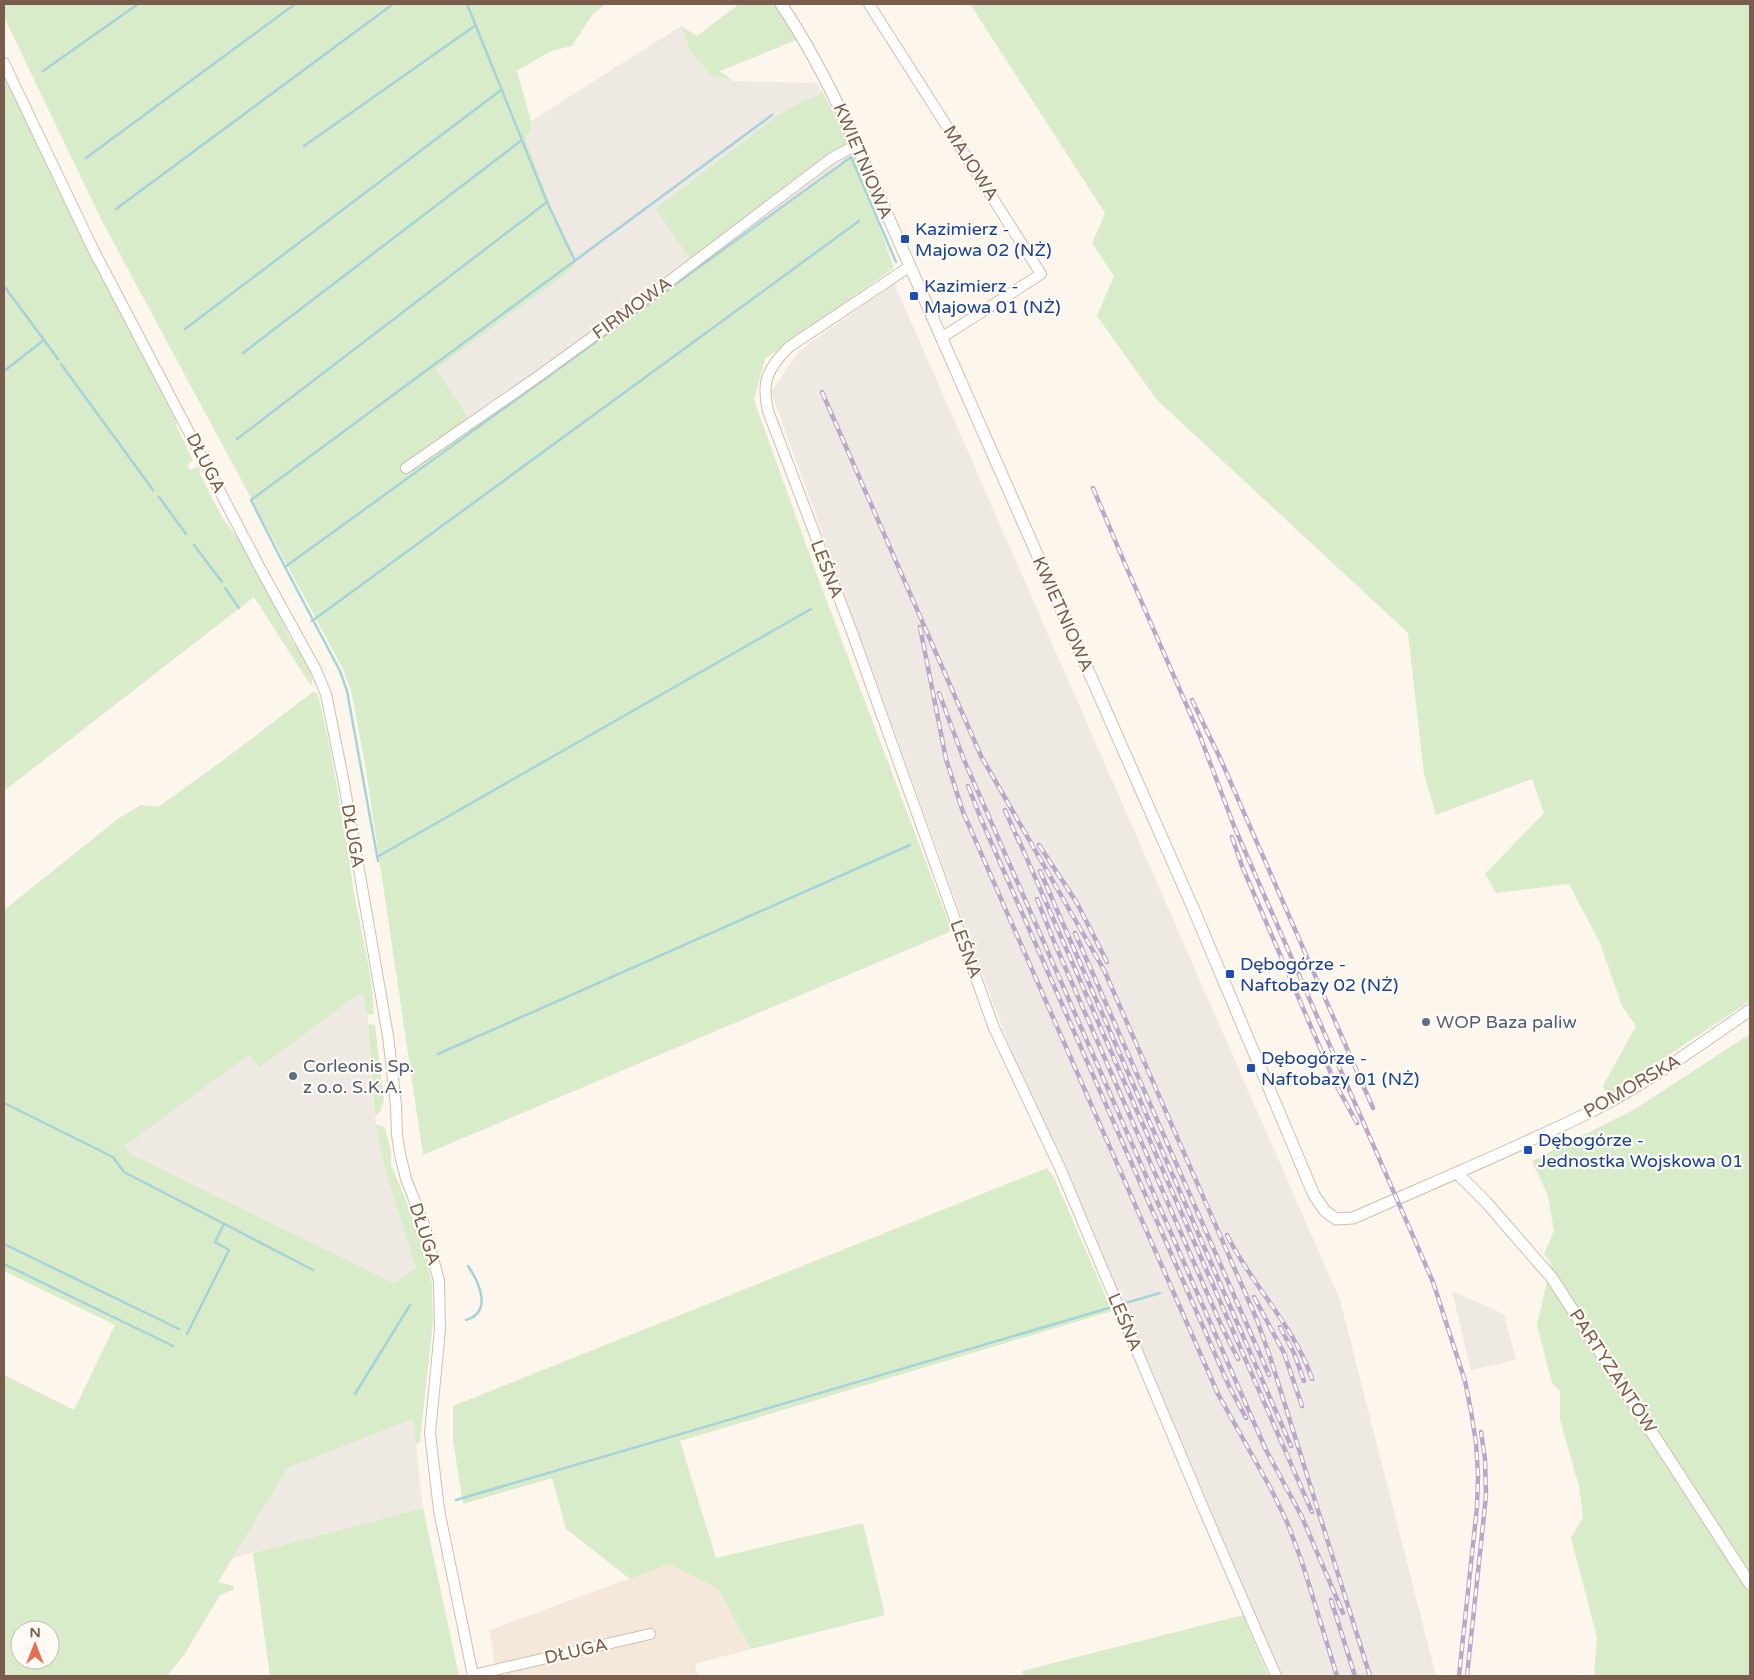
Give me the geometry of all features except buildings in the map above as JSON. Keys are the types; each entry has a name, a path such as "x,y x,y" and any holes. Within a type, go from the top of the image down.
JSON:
{"street":[{"name":"KWIETNIOWA","path":"781,4 828,81 1185,890 1314,1196 1330,1216 1342,1219"},
{"name":"MAJOWA","path":"869,4 1042,274 941,338"},
{"name":"DŁUGA","path":"4,63 93,248 260,568 316,670 326,694 340,760 388,1036 400,1154 406,1179 425,1227 439,1281 440,1329 430,1433 439,1510 473,1676 650,1634"},
{"name":"FIRMOWA","path":"406,468 533,380 663,286 832,158 856,145"},
{"name":"LEŚNA","path":"909,267 789,347 775,361 768,373 764,386 764,398 852,632 994,1028 1060,1168 1276,1676"},
{"name":"POMORSKA","path":"1342,1219 1353,1218 1585,1114 1678,1060 1750,1010"},
{"name":"PARTYZANTÓW","path":"1457,1173 1481,1197 1552,1278 1750,1584"}],"shaded area":[{"path":"681,26 690,51 711,75 733,81 817,83 823,93 803,101 778,115 691,260 849,142 854,156 476,429 436,369 575,267 525,138 530,132 531,121"},
{"path":"894,283 1340,1300 1436,1676 1281,1676 1052,1137 1048,1136 1001,1025 771,392 799,351"},
{"path":"359,994 363,994 367,1009 374,1112 383,1163 416,1268 394,1283 131,1154 125,1146 249,1055 259,1068"},
{"path":"1452,1291 1504,1314 1516,1360 1471,1370"},
{"path":"413,1419 423,1508 233,1558 288,1468"},
{"path":"669,1564 718,1589 751,1649 695,1664 698,1676 496,1676 490,1630"}],"green space":[{"path":"4,4 606,4 592,15 572,46 551,51 517,71 531,121 530,132 525,138 575,267 436,369 476,429 854,156 894,268 765,359 754,400 817,575 952,931 423,1155 366,770 351,690 343,669 102,221 4,17"},
{"path":"739,4 773,4 799,39 720,71 733,81 711,75 690,51 681,26 697,36"},
{"path":"970,4 1750,4 1750,1001 1607,1096 1603,1086 1636,1026 1622,1006 1600,943 1569,884 1496,893 1485,874 1544,813 1532,779 1436,815 1424,774 1408,633 1157,400 1097,316 1114,276 1092,243 1105,213"},
{"path":"4,77 175,414 177,427 193,461 187,465 190,470 196,467 201,468 199,472 223,519 240,541 280,612 289,636 312,673 312,679 311,686 254,597 4,791"},
{"path":"823,93 849,142 691,260 655,209 778,115 803,101"},
{"path":"314,691 318,694 331,753 353,888 371,979 374,1014 367,1015 363,994 359,994 259,1068 249,1055 125,1146 131,1154 394,1283 416,1268 383,1163 376,1124 385,1128 391,1151 391,1165 422,1238 432,1284 433,1322 420,1441 416,1445 413,1419 288,1468 218,1582 234,1586 233,1590 220,1595 184,1655 167,1676 4,1676 4,1375 74,1410 115,1325 4,1271 4,910 119,818 141,805 158,807"},
{"path":"368,1024 375,1025 384,1100 380,1112 375,1116"},
{"path":"1750,1034 1750,1676 1594,1676 1597,1637 1571,1538 1583,1518 1579,1486 1560,1420 1560,1391 1552,1383 1537,1325 1551,1263 1544,1254 1554,1231 1548,1196 1532,1161 1635,1109"},
{"path":"1047,1168 1054,1177 1112,1311 680,1441 716,1558 863,1523 885,1615 751,1649 718,1589 669,1564 630,1579 566,1529 552,1478 463,1504 453,1440 453,1406"},
{"path":"423,1508 459,1676 270,1676 253,1553"},
{"path":"1243,1615 1268,1676 1023,1676 1022,1671"}],"waterway":[{"path":"43,71 138,4"},
{"path":"86,158 295,4"},
{"path":"116,209 393,4"},
{"path":"467,4 547,202 575,261"},
{"path":"304,146 476,25"},
{"path":"185,329 501,90"},
{"path":"772,115 251,500 285,567 851,157 896,262"},
{"path":"243,353 522,140"},
{"path":"237,439 547,202"},
{"path":"312,621 859,221"},
{"path":"4,286 44,340"},
{"path":"4,371 44,340 58,359"},
{"path":"61,364 153,490"},
{"path":"159,497 186,534"},
{"path":"194,545 222,582"},
{"path":"285,567 340,671 347,691 378,861"},
{"path":"225,588 239,608"},
{"path":"377,857 811,609"},
{"path":"438,1054 910,845"},
{"path":"4,1103 113,1157 124,1172 313,1270"},
{"path":"187,1334 229,1250 215,1242 224,1224"},
{"path":"4,1244 179,1329"},
{"path":"4,1264 173,1346"},
{"path":"466,1320 474,1316 481,1304 479,1288 468,1266"},
{"path":"1122,1304 1160,1293"},
{"path":"355,1394 410,1305"},
{"path":"456,1500 1109,1308"}],"railway":[{"path":"822,392 981,756 1104,970 1257,1320 1370,1676"},
{"path":"1093,488 1200,736 1234,826 1433,1282 1465,1381 1476,1443 1478,1475 1477,1507 1459,1676"},
{"path":"920,627 946,759 963,812 1218,1394 1271,1489 1287,1522 1302,1562 1337,1676"},
{"path":"939,693 964,760 1266,1450 1301,1515 1343,1613"},
{"path":"1192,700 1220,758 1373,1108"},
{"path":"968,786 1229,1386 1246,1418"},
{"path":"1005,810 1019,842"},
{"path":"1017,836 1312,1512"},
{"path":"1232,837 1242,866 1336,1085 1357,1123"},
{"path":"1039,845 1077,903 1107,962"},
{"path":"1040,871 1291,1446"},
{"path":"1037,899 1222,1327 1238,1359"},
{"path":"1075,933 1269,1375"},
{"path":"1227,1235 1237,1254 1295,1341 1312,1379"},
{"path":"1254,1297 1284,1353 1302,1406"},
{"path":"1280,1327 1294,1353 1304,1381"},
{"path":"1467,1676 1486,1496 1485,1459 1481,1432"},
{"path":"1331,1600 1355,1676"}],"place":[{"name":"Kazimierz - Majowa 02 (NŻ)","path":"905,239"},
{"name":"Kazimierz - Majowa 01 (NŻ)","path":"914,296"},
{"name":"Dębogórze - Naftobazy 02 (NŻ)","path":"1230,974"},
{"name":"WOP Baza paliw","path":"1426,1022"},
{"name":"Dębogórze - Naftobazy 01 (NŻ)","path":"1251,1068"},
{"name":"Corleonis Sp. z o.o. S.K.A.","path":"293,1076"},
{"name":"Dębogórze - Jednostka Wojskowa 01","path":"1528,1150"}]}
